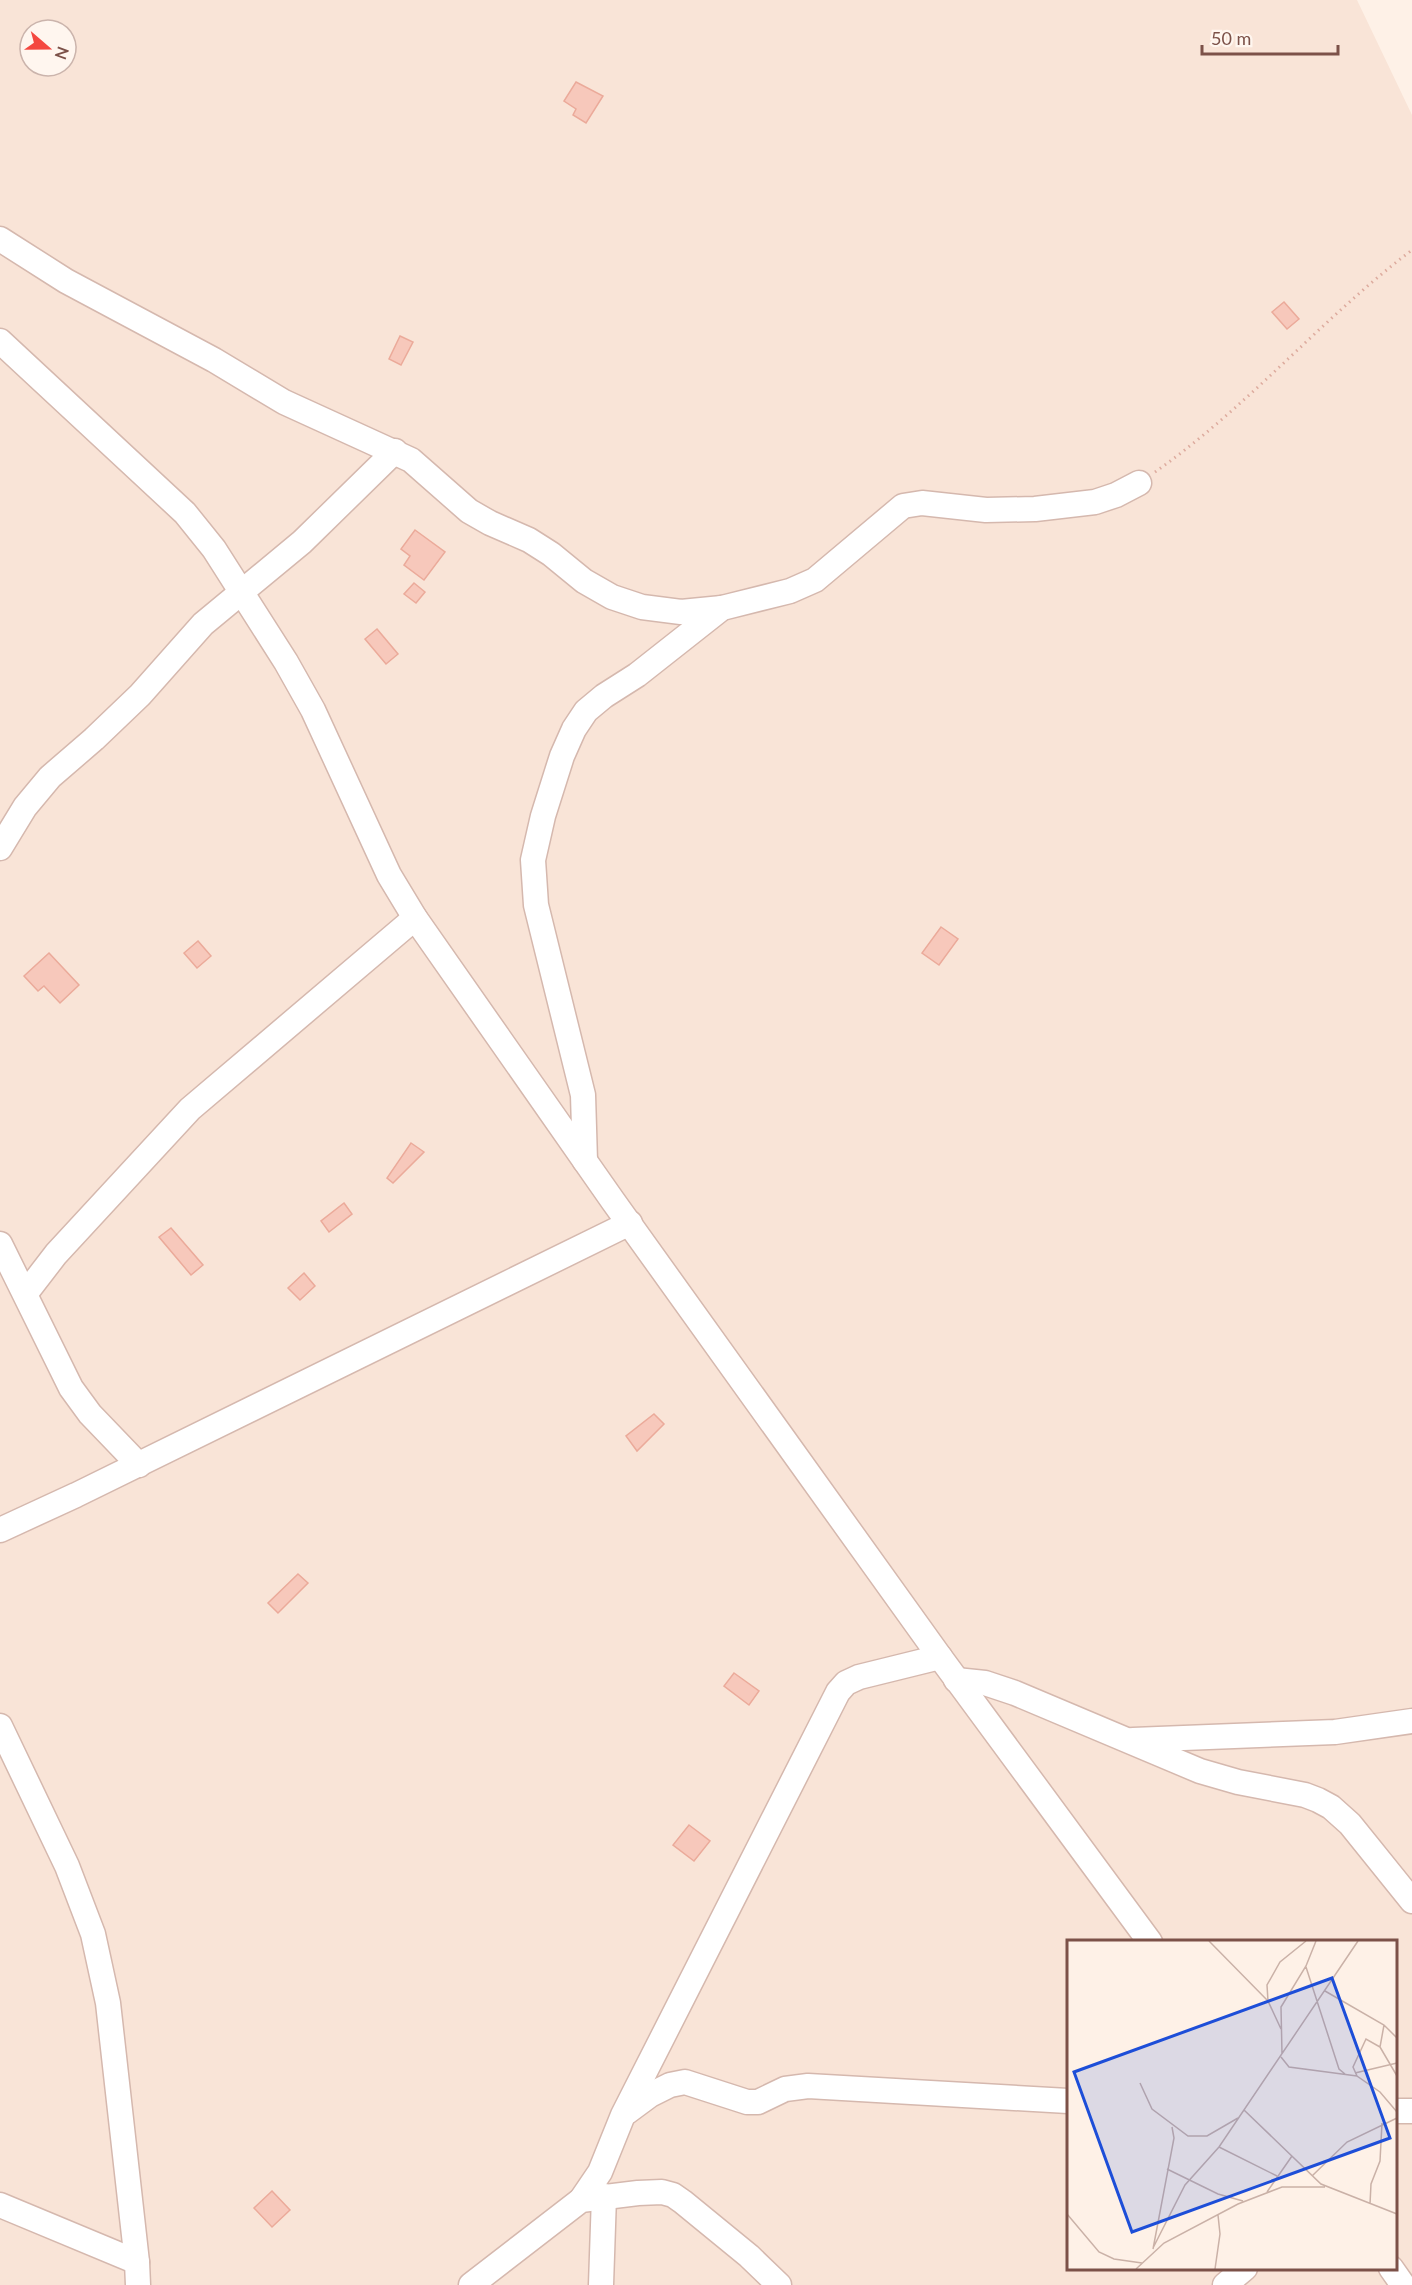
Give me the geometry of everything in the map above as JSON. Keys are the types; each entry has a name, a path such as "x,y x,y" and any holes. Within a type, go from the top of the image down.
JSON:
{"street":[{"path":"0,239 66,281 214,360 284,402 395,451 421,468 469,511 529,540 551,554 584,581 612,597 642,607 681,612 722,608 790,591 815,580 903,506 922,503 986,510 1035,510 1095,502 1116,495 1138,483"},
{"path":"0,341 185,513 214,549 286,662 313,710 389,875 415,918 585,1161 956,1680 1149,1940"},
{"path":"0,848 26,807 50,777 140,695 203,624 302,542 395,451"},
{"path":"585,1161 582,1095 536,905 533,860 543,816 562,756 574,729 586,711 604,696 637,675 722,608"},
{"path":"26,1293 56,1254 189,1109 415,918"},
{"path":"0,1530 139,1465 630,1223"},
{"path":"0,1244 76,1396 139,1465"},
{"path":"601,2285 592,2198 622,2115 838,1692 846,1683 859,1677 940,1657"},
{"path":"956,1680 985,1683 1015,1693 1200,1771 1318,1800 1331,1807 1350,1824 1412,1901"},
{"path":"1128,1740 1335,1732 1412,1721"},
{"path":"0,1726 67,1866 93,1934 108,2003 138,2273"},
{"path":"622,2115 650,2095 670,2085 686,2082 747,2102 758,2102 785,2089 808,2086 1067,2101"},
{"path":"471,2285 592,2198 638,2193 673,2194 749,2256 779,2285"},
{"path":"0,2205 138,2273"},
{"path":"1225,2285 1243,2270"},
{"path":"1392,2270 1403,2285"}],"path":[{"path":"1138,483 1180,455 1276,371 1384,271 1412,250"}],"shaded area":[{"path":"0,0 1357,0 1412,115 1412,2285 0,2285"}],"building":[{"path":"576,82 603,96 586,123 573,115 576,109 564,101"},
{"path":"1284,302 1299,319 1287,329 1272,312"},
{"path":"400,336 413,342 401,365 389,359"},
{"path":"415,530 445,552 424,580 404,565 410,556 401,549"},
{"path":"414,583 425,592 416,603 404,594"},
{"path":"377,629 398,654 386,664 365,639"},
{"path":"941,927 958,939 939,965 922,953"},
{"path":"198,941 211,956 197,968 184,953"},
{"path":"49,953 79,985 60,1003 44,986 38,991 24,976"},
{"path":"411,1143 424,1152 393,1183 387,1178"},
{"path":"344,1203 352,1214 329,1232 321,1221"},
{"path":"171,1228 203,1265 191,1275 159,1237"},
{"path":"304,1273 315,1286 300,1300 288,1288"},
{"path":"654,1414 664,1424 637,1451 626,1436"},
{"path":"298,1574 308,1583 278,1613 268,1603"},
{"path":"734,1673 759,1691 749,1705 724,1686"},
{"path":"689,1825 710,1841 694,1861 673,1845"},
{"path":"272,2191 290,2210 272,2227 254,2208"}]}
